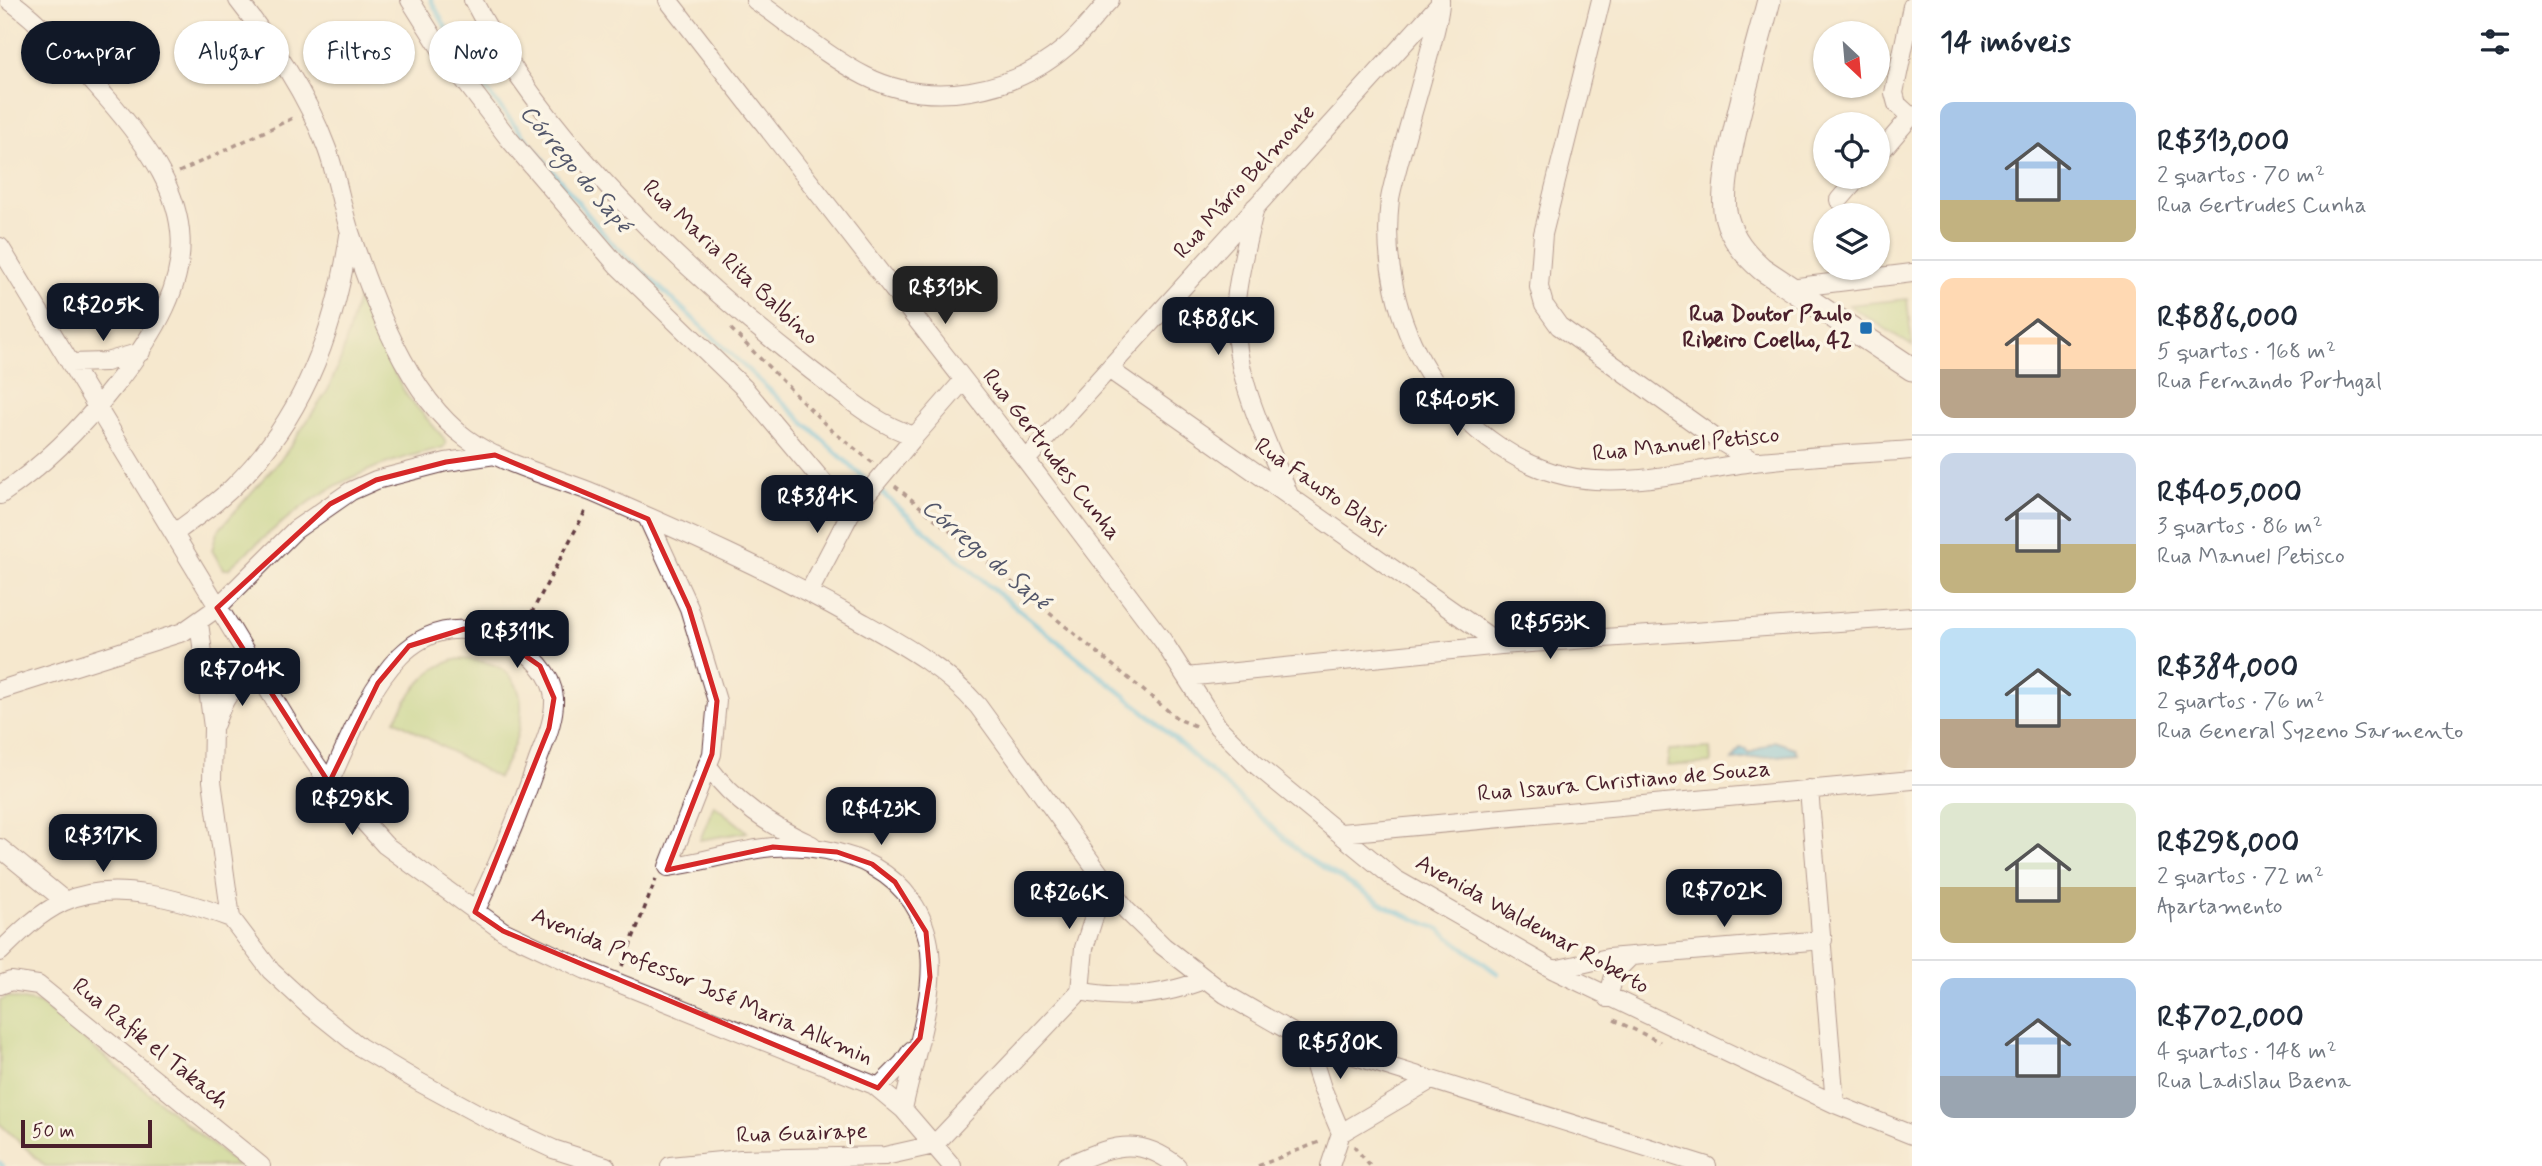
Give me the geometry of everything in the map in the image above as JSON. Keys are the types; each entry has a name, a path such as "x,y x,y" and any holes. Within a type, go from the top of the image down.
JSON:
{"main road":[{"path":"1769,0 1733,145 1724,198 1731,231 1742,251 1790,289 1912,369"}],"street":[{"path":"0,495 18,483 97,408 141,352 161,318 179,268 178,220 166,178 150,150 114,106 29,15 9,0"},
{"path":"238,0 285,64 310,110 327,148 350,232 404,360 444,417 466,438 495,455 595,494 740,557 932,661 957,682 1052,806 1105,882 1144,928 1225,994 1307,1041 1707,1166"},
{"path":"410,0 442,51 492,117 617,265 744,388 855,508"},
{"name":"Rua Maria Rita Balbino","path":"473,0 520,78 570,141 660,239 758,329 868,414 897,431 915,436"},
{"name":"Rua Gertrudes Cunha","path":"668,0 1026,460 1163,641 1186,677"},
{"path":"755,0 866,77 920,92 949,94 1001,85 1047,62 1087,28 1110,0"},
{"path":"1601,0 1543,234 1539,267 1544,305 1568,334 1718,440 1755,462"},
{"name":"Rua Manuel Petisco","path":"1442,1 1402,147 1390,199 1389,228 1394,296 1409,337 1436,386 1457,411 1489,440 1527,464 1564,476 1596,480 1661,476 1755,462 1912,450"},
{"name":"Rua Mário Belmonte","path":"1026,460 1442,1"},
{"path":"1890,141 1911,116 1897,104 1894,93 1912,6"},
{"path":"1839,200 1849,189"},
{"path":"1255,207 1236,301 1237,352 1246,388 1289,495"},
{"path":"175,533 233,487 303,395 317,366 339,299 350,232"},
{"name":"Avenida Professor José Maria Alkmin","path":"0,247 6,272 70,363 262,678 330,783 386,845 503,931 616,981 878,1088 903,1109 951,1166"},
{"path":"1790,289 1912,273"},
{"path":"70,363 106,362 141,352"},
{"name":"Rua Fausto Blasi","path":"1110,370 1502,645"},
{"path":"808,592 855,508 963,381"},
{"path":"0,690 163,640 199,623 295,530 351,491 376,481 446,462 495,455"},
{"path":"648,519 689,608 717,701 712,754 668,867"},
{"path":"1186,677 1502,645 1912,617"},
{"path":"199,623 213,727 212,781 231,918 271,971 360,1047 482,1116 553,1149 606,1166"},
{"path":"330,783 378,683 394,660 409,646 445,631 464,629 482,632 514,645 540,666 550,683 553,709 524,803 475,912"},
{"name":"Avenida Waldemar Roberto","path":"1186,677 1218,727 1255,764 1395,879 1554,970 1605,1006 1912,1135"},
{"path":"213,727 225,696 232,689 262,678"},
{"path":"707,765 725,789 763,820 818,848 872,864 895,882 919,914 930,952 930,977 920,1038 903,1109"},
{"name":"Rua Isaura Christiano de Souza","path":"1341,833 1912,780"},
{"path":"1809,789 1835,1104"},
{"path":"668,867 773,847 818,848"},
{"path":"0,848 65,901"},
{"path":"934,1145 1080,991 1084,948 1105,882"},
{"path":"0,952 34,920 65,901 93,894 127,893 191,904 231,918"},
{"path":"1554,970 1608,958 1823,940"},
{"path":"1605,1006 1615,972 1629,958"},
{"path":"1080,991 1108,997 1151,994 1185,988 1206,979"},
{"name":"Rua Rafik el Takach","path":"0,985 11,981 38,985 261,1166"},
{"path":"878,1088 903,1063 920,1038"},
{"path":"1307,1041 1322,1088 1341,1133"},
{"path":"1330,1166 1341,1133 1431,1080"},
{"name":"Rua Guairape","path":"670,1166 885,1156 934,1145"},
{"path":"1066,1166 1123,1145 1162,1154 1177,1166"}],"path":[{"path":"166,178 310,110"},
{"path":"722,321 830,429 885,472 897,489 1178,719 1199,728"},
{"path":"514,645 595,494"},
{"path":"616,981 655,880 668,867"},
{"path":"1605,1006 1664,1044"},
{"path":"1258,1166 1341,1133 1370,1166"}],"highlighted area":[{"path":"495,455 648,519 689,608 717,701 712,754 667,870 773,847 837,852 872,864 895,882 926,932 930,977 920,1038 878,1088 503,931 475,912 549,728 554,698 540,666 497,636 464,629 409,646 378,683 329,783 217,608 330,504 376,480 446,462"}],"green space":[{"path":"358,297 376,340 407,396 446,444 442,448 407,457 350,478 302,507 228,569 223,569 212,550 217,532 285,454 328,390 341,359"},
{"path":"1907,299 1912,346 1849,305"},
{"path":"459,659 485,662 504,671 515,683 520,699 520,718 516,738 498,778 395,720 413,691 429,674 448,662"},
{"path":"1710,748 1711,763 1667,766 1669,750"},
{"path":"714,805 743,828 747,832 700,840"},
{"path":"7,997 39,1003 238,1166 45,1166 0,1124 0,1001"}],"water":[{"path":"1774,741 1795,748 1797,754 1733,760 1740,748 1746,749 1749,754"}],"waterway":[{"name":"Córrego do Sapé","path":"431,0 451,37 452,48 608,239 853,468 988,585 1146,713 1302,854 1391,909 1439,929 1498,974"},
{"path":"0,1163 3,1166"}],"place":[{"name":"Rua Doutor Paulo Ribeiro Coelho, 42","path":"1866,328"}]}
